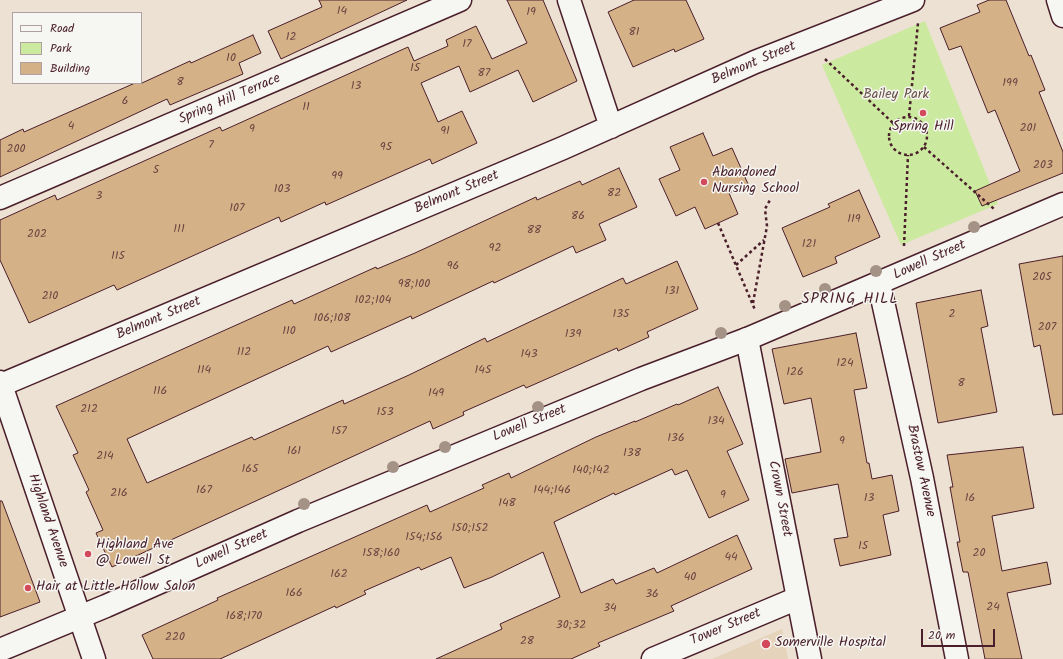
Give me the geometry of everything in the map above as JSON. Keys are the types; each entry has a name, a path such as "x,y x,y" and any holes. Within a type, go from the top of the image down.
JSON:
{"street":[{"name":"Spring Hill Terrace","path":"0,198 460,0"},
{"path":"570,0 611,126"},
{"name":"Belmont Street","path":"1,384 611,126 755,62 912,0"},
{"path":"1058,0 1063,16"},
{"name":"Lowell Street","path":"0,650 80,618 298,521 641,379 748,339 1063,204"},
{"name":"Brastow Avenue","path":"879,284 922,478 957,659"},
{"name":"Crown Street","path":"748,339 810,659"},
{"name":"Highland Avenue","path":"1,384 94,659"},
{"name":"Tower Street","path":"653,659 798,598"}],"path":[{"path":"909,116 918,22"},
{"path":"807,42 893,123"},
{"path":"909,116 918,119 926,129 928,135 924,147 919,151 908,155 899,152 890,143 890,130 893,123 898,119 909,116"},
{"path":"924,147 1012,225"},
{"path":"902,274 908,155"},
{"path":"718,223 753,303 767,226 765,209 770,200"},
{"path":"736,265 765,239"}],"shaded area":[{"name":"Somerville Hospital","path":"782,629 788,659 712,659"}],"green space":[{"name":"Bailey Park","path":"925,21 998,204 901,245 822,65"}],"building":[{"path":"319,0 407,0 281,59 268,31 322,7"},
{"path":"507,0 543,0 577,81 533,102 518,70 470,92 459,66 421,83 438,122 462,111 477,143 432,164 430,159 326,205 325,202 281,222 279,217 117,290 114,285 29,323 0,260 0,220 55,195 57,200 220,127 222,131 408,47 414,61 448,46 446,40 476,26 492,59 527,43"},
{"path":"634,0 686,0 704,39 675,52 674,49 633,67 608,12"},
{"path":"989,0 1006,0 1029,56 1031,55 1045,90 1039,92 1063,152 1063,173 982,206 975,191 1020,171 995,110 988,113 961,46 949,50 940,28 980,12 977,5"},
{"path":"253,35 261,53 239,63 243,74 170,105 167,99 0,177 0,140 23,129 24,132 133,84 142,84 190,61 191,63"},
{"name":"Abandoned Nursing School","path":"703,133 713,156 732,148 748,184 729,193 738,214 705,229 695,207 676,216 659,179 680,170 670,147"},
{"path":"619,168 637,207 599,224 606,240 576,253 573,246 412,319 411,316 331,352 328,346 127,439 147,483 252,437 254,440 343,400 344,404 409,375 485,338 487,342 623,278 626,284 677,261 698,309 647,332 649,337 618,351 617,348 526,388 524,385 463,412 464,415 433,429 430,421 112,567 96,533 103,530 86,492 89,490 73,455 78,453 56,406 292,300 294,304 376,267 377,269 415,253 536,197 537,200 580,181 582,185"},
{"path":"859,190 880,237 835,257 837,263 803,277 782,228 830,207 828,204"},
{"path":"1063,256 1063,414 1053,415 1040,345 1034,347 1019,264"},
{"path":"981,290 988,326 981,328 997,412 938,423 916,303"},
{"path":"856,333 867,388 854,390 867,463 869,463 872,479 892,475 899,511 883,515 891,555 840,566 834,539 848,537 838,484 792,493 785,459 821,452 811,398 784,404 772,349"},
{"path":"718,387 743,444 727,451 749,500 709,518 687,470 675,475 672,469 615,495 614,493 554,522 581,593 613,579 616,584 654,568 657,573 737,535 752,569 671,606 674,611 598,643 600,646 571,659 436,659 502,629 500,624 560,597 543,552 492,577 464,588 451,557 421,570 419,567 364,591 366,594 336,608 335,606 220,659 153,659 142,635 218,600 217,598 427,505 430,512 484,488 482,485 509,473 511,478 596,437 677,404 678,405"},
{"path":"1023,447 1034,508 992,516 1002,571 1047,562 1051,584 1007,593 1022,659 985,659 968,572 963,572 957,542 960,542 950,487 953,487 947,455"},
{"path":"0,501 2,501 40,602 0,617"}],"place":[{"name":"Spring Hill","path":"923,113"},
{"name":"Abandoned Nursing School","path":"704,182"},
{"name":"Highland Ave @ Lowell St","path":"88,554"},
{"name":"Hair at Little Hollow Salon","path":"28,588"},
{"name":"Somerville Hospital","path":"766,644"}],"district":[{"name":"SPRING HILL","path":"850,300"}]}
